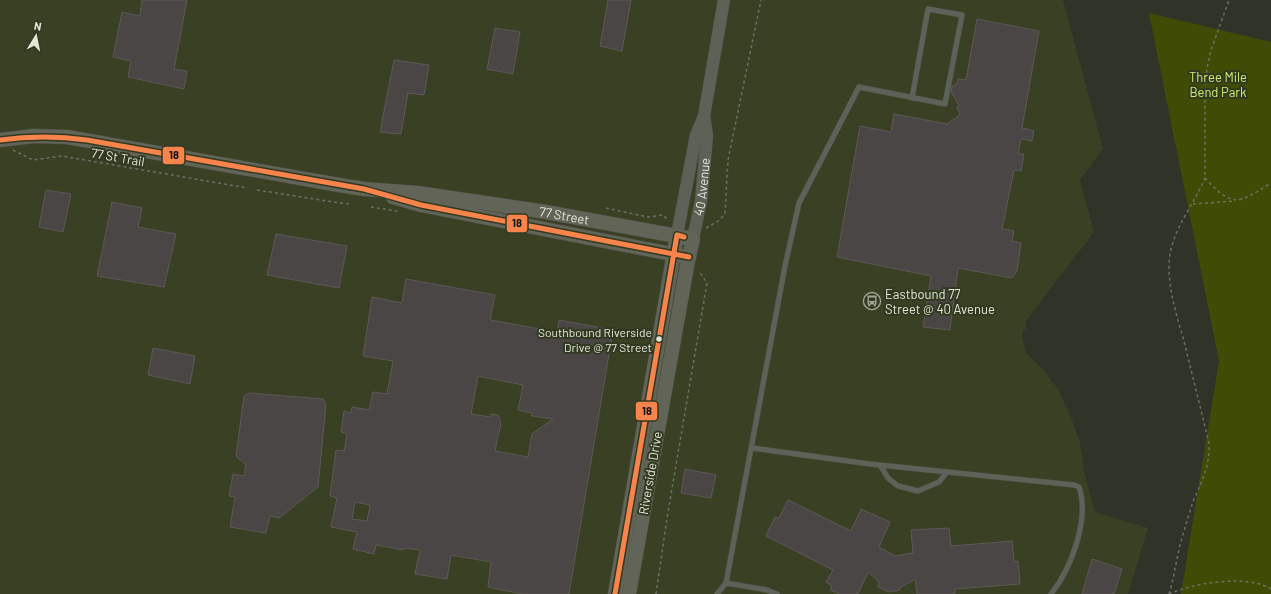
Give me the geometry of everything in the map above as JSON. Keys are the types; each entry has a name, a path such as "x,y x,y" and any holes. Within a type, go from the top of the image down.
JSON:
{"main road":[{"name":"77 Street","path":"0,140 33,136 67,136 364,189 421,205 673,254 692,262"},
{"name":"77 Street","path":"364,189 418,193 546,212 693,239"},
{"name":"Riverside Drive","path":"615,594 677,235"},
{"name":"40 Avenue","path":"692,262 693,239"},
{"name":"Riverside Drive","path":"629,594 692,262"}],"street":[{"name":"40 Avenue","path":"677,235 696,134 704,116 724,0"},
{"name":"40 Avenue","path":"693,239 701,201 707,136 704,116"}],"lane":[{"path":"717,594 726,582 785,266 799,203 859,87 912,98 944,104 962,16 928,9 912,98"},
{"path":"752,448 880,465 1074,485 1079,487 1082,502 1081,522 1076,545 1063,577 1051,594"},
{"path":"880,465 888,478 898,486 918,491 939,482 947,472"},
{"path":"726,582 767,590 777,594"}],"path":[{"path":"705,229 720,220 725,213 728,160 761,0"},
{"path":"1169,594 1182,536 1194,500 1206,471 1209,443 1173,298 1169,273 1169,257 1179,229 1205,178 1205,89 1207,68 1211,50 1229,0"},
{"name":"77 St Trail","path":"11,150 33,160 62,156 247,188"},
{"path":"1205,178 1215,189 1229,199 1237,200"},
{"path":"1193,204 1246,198 1271,183"},
{"path":"257,190 352,204"},
{"path":"606,208 648,217 663,215 670,222"},
{"path":"656,594 667,518 707,283 692,262"},
{"path":"1169,594 1180,589 1206,583 1241,581 1253,582 1271,589"}],"shaded area":[{"path":"0,0 1063,0 1103,149 1080,180 1094,232 1026,321 1026,329 1023,330 1022,336 1027,354 1042,368 1058,389 1071,417 1080,443 1084,471 1095,512 1148,528 1128,594 0,594"}],"green space":[{"name":"Three Mile Bend Park","path":"1149,13 1271,42 1271,594 1181,594 1219,361"}],"building":[{"path":"142,0 187,0 174,69 187,71 184,89 128,77 131,61 113,57 122,12 140,16"},
{"path":"608,0 631,0 622,51 600,46"},
{"path":"977,19 1039,31 1022,128 1034,131 1032,141 1021,139 1018,154 1024,154 1021,171 1014,170 1002,229 1014,231 1012,241 1021,243 1017,271 1012,278 958,268 950,330 923,327 931,276 837,257 860,126 891,132 894,114 947,124 960,115 957,108 959,105 951,92 952,86 957,84 958,79 966,80"},
{"path":"495,28 520,32 513,74 487,69"},
{"path":"394,60 429,65 424,95 408,93 401,134 380,132"},
{"path":"46,190 71,194 63,232 39,227"},
{"path":"112,202 142,208 138,227 176,234 164,287 97,276"},
{"path":"276,234 347,246 339,288 267,275"},
{"path":"406,279 495,295 490,320 557,332 559,320 613,330 569,594 522,594 488,587 491,562 451,555 447,579 415,574 420,550 404,548 403,550 376,545 374,554 353,549 357,532 331,527 337,498 330,496 336,450 344,451 347,434 341,432 344,411 351,413 352,407 369,410 373,392 387,394 393,361 363,356 372,297 402,303","holes":["478,376 523,385 518,410 532,413 532,416 553,419 532,434 528,457 495,451 501,423 498,415 491,414 491,417 471,414","355,502 370,505 367,521 352,519"]},
{"path":"153,348 195,356 190,384 148,375"},
{"path":"249,393 323,399 326,404 318,487 279,518 270,516 266,533 230,527 235,497 229,496 233,474 244,476 246,465 236,456 244,396"},
{"path":"685,469 716,475 711,498 681,493"},
{"path":"788,500 851,531 861,509 890,522 879,547 895,556 913,553 911,530 949,528 951,546 1012,541 1014,562 1018,561 1020,584 955,589 955,594 917,594 915,579 900,588 900,590 889,592 878,587 879,582 868,572 858,594 840,594 830,590 832,586 826,582 833,570 766,536 775,517 779,518"},
{"path":"1092,559 1122,569 1114,594 1082,594"}],"transit line":[{"name":"18","path":"0,140 44,137 87,140 364,189 421,205 689,257"},
{"name":"18","path":"615,594 677,235 684,237"}],"place":[{"name":"Eastbound 77 Street @ 40 Avenue","path":"872,301"},
{"name":"Southbound Riverside Drive @ 77 Street","path":"659,339"}]}
